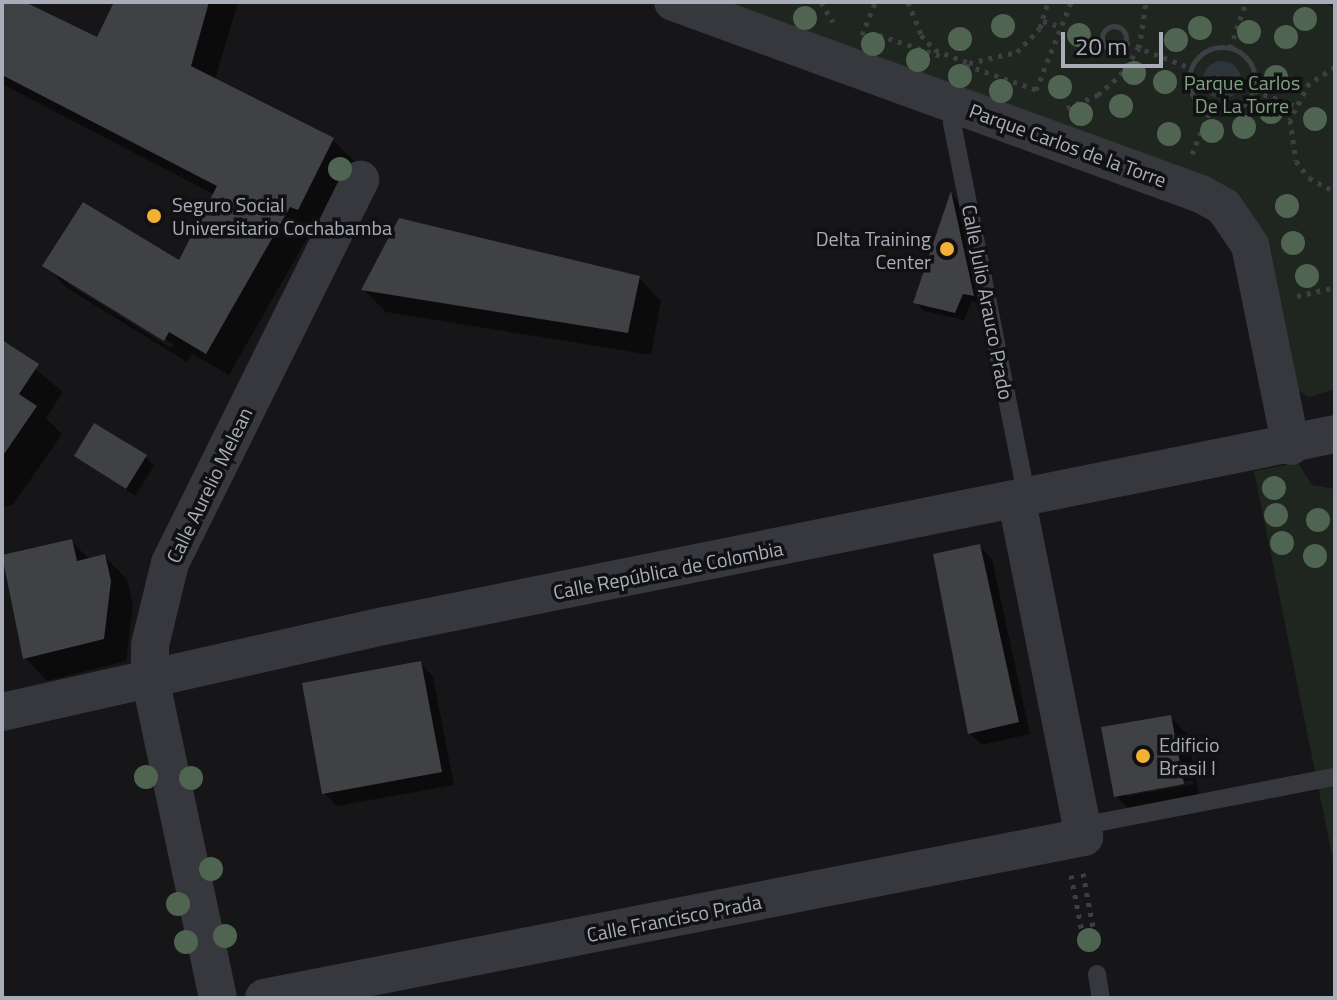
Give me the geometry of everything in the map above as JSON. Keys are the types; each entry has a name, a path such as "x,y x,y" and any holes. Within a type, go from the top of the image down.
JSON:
{"street":[{"name":"Parque Carlos de la Torre","path":"673,2 1224,207 1250,245 1291,446"},
{"name":"Calle Aurelio Melean","path":"218,998 150,677 150,645 170,563 360,180"},
{"name":"Calle República de Colombia","path":"2,712 150,677 1291,446 1335,434"},
{"name":"Calle Julio Arauco Prado","path":"1022,501 1076,836"},
{"name":"Calle Francisco Prada","path":"264,998 1076,836"}],"lane":[{"name":"Calle Julio Arauco Prado","path":"953,104 952,123 1022,501"},
{"name":"Calle Francisco Prada","path":"1076,836 1333,777"},
{"path":"1097,974 1101,998"}],"path":[{"path":"857,49 875,2"},
{"path":"908,2 921,35 953,60 1003,59 1030,41 1043,21 1048,2"},
{"path":"1033,100 1071,2"},
{"path":"1052,112 1098,95 1139,48 1146,2"},
{"path":"1230,48 1246,2"},
{"path":"1043,21 1062,27"},
{"path":"1126,43 1120,49 1108,49 1102,35 1118,27 1126,43 1191,68"},
{"path":"864,30 1037,90"},
{"path":"1211,48 1230,48 1253,66 1254,91 1236,110 1210,110 1193,95 1191,68 1211,48"},
{"path":"1335,67 1309,83 1295,105 1290,141 1296,161 1309,178 1335,192"},
{"path":"1254,91 1295,105"},
{"path":"1187,168 1210,110"},
{"path":"1281,300 1335,287"},
{"path":"1076,836 1100,962 1097,974"},
{"path":"1076,836 1088,964 1097,974"}],"green space":[{"name":"Parque Carlos De La Torre","path":"716,2 1320,2 1335,7 1335,389 1309,397 1295,388 1259,230 1241,202"},
{"path":"1298,463 1312,485 1335,489 1335,870 1254,471"}],"shaded area":[{"path":"1222,61 1236,66 1241,80 1236,94 1222,99 1208,94 1203,80 1208,66"}],"building":[{"path":"2,2 25,2 97,37 114,2 209,2 191,66 334,138 298,210 290,207 206,354 169,332 164,341 42,266 83,202 179,260 217,186 2,75"},
{"name":"Delta Training Center","path":"951,191 974,296 963,294 955,313 913,303"},
{"path":"399,218 640,276 628,333 361,290"},
{"path":"2,340 39,364 19,394 37,406 2,457"},
{"path":"94,423 147,455 126,489 74,456"},
{"path":"72,539 77,561 105,554 111,581 104,639 23,659 2,555"},
{"path":"980,544 1019,722 968,734 933,554"},
{"path":"421,661 442,772 322,794 302,683"},
{"name":"Edificio Brasil I","path":"1171,715 1184,784 1114,797 1101,727"}],"place":[{"name":"Seguro Social Universitario Cochabamba","path":"154,216"},
{"name":"Delta Training Center","path":"947,249"},
{"name":"Edificio Brasil I","path":"1143,756"}]}
